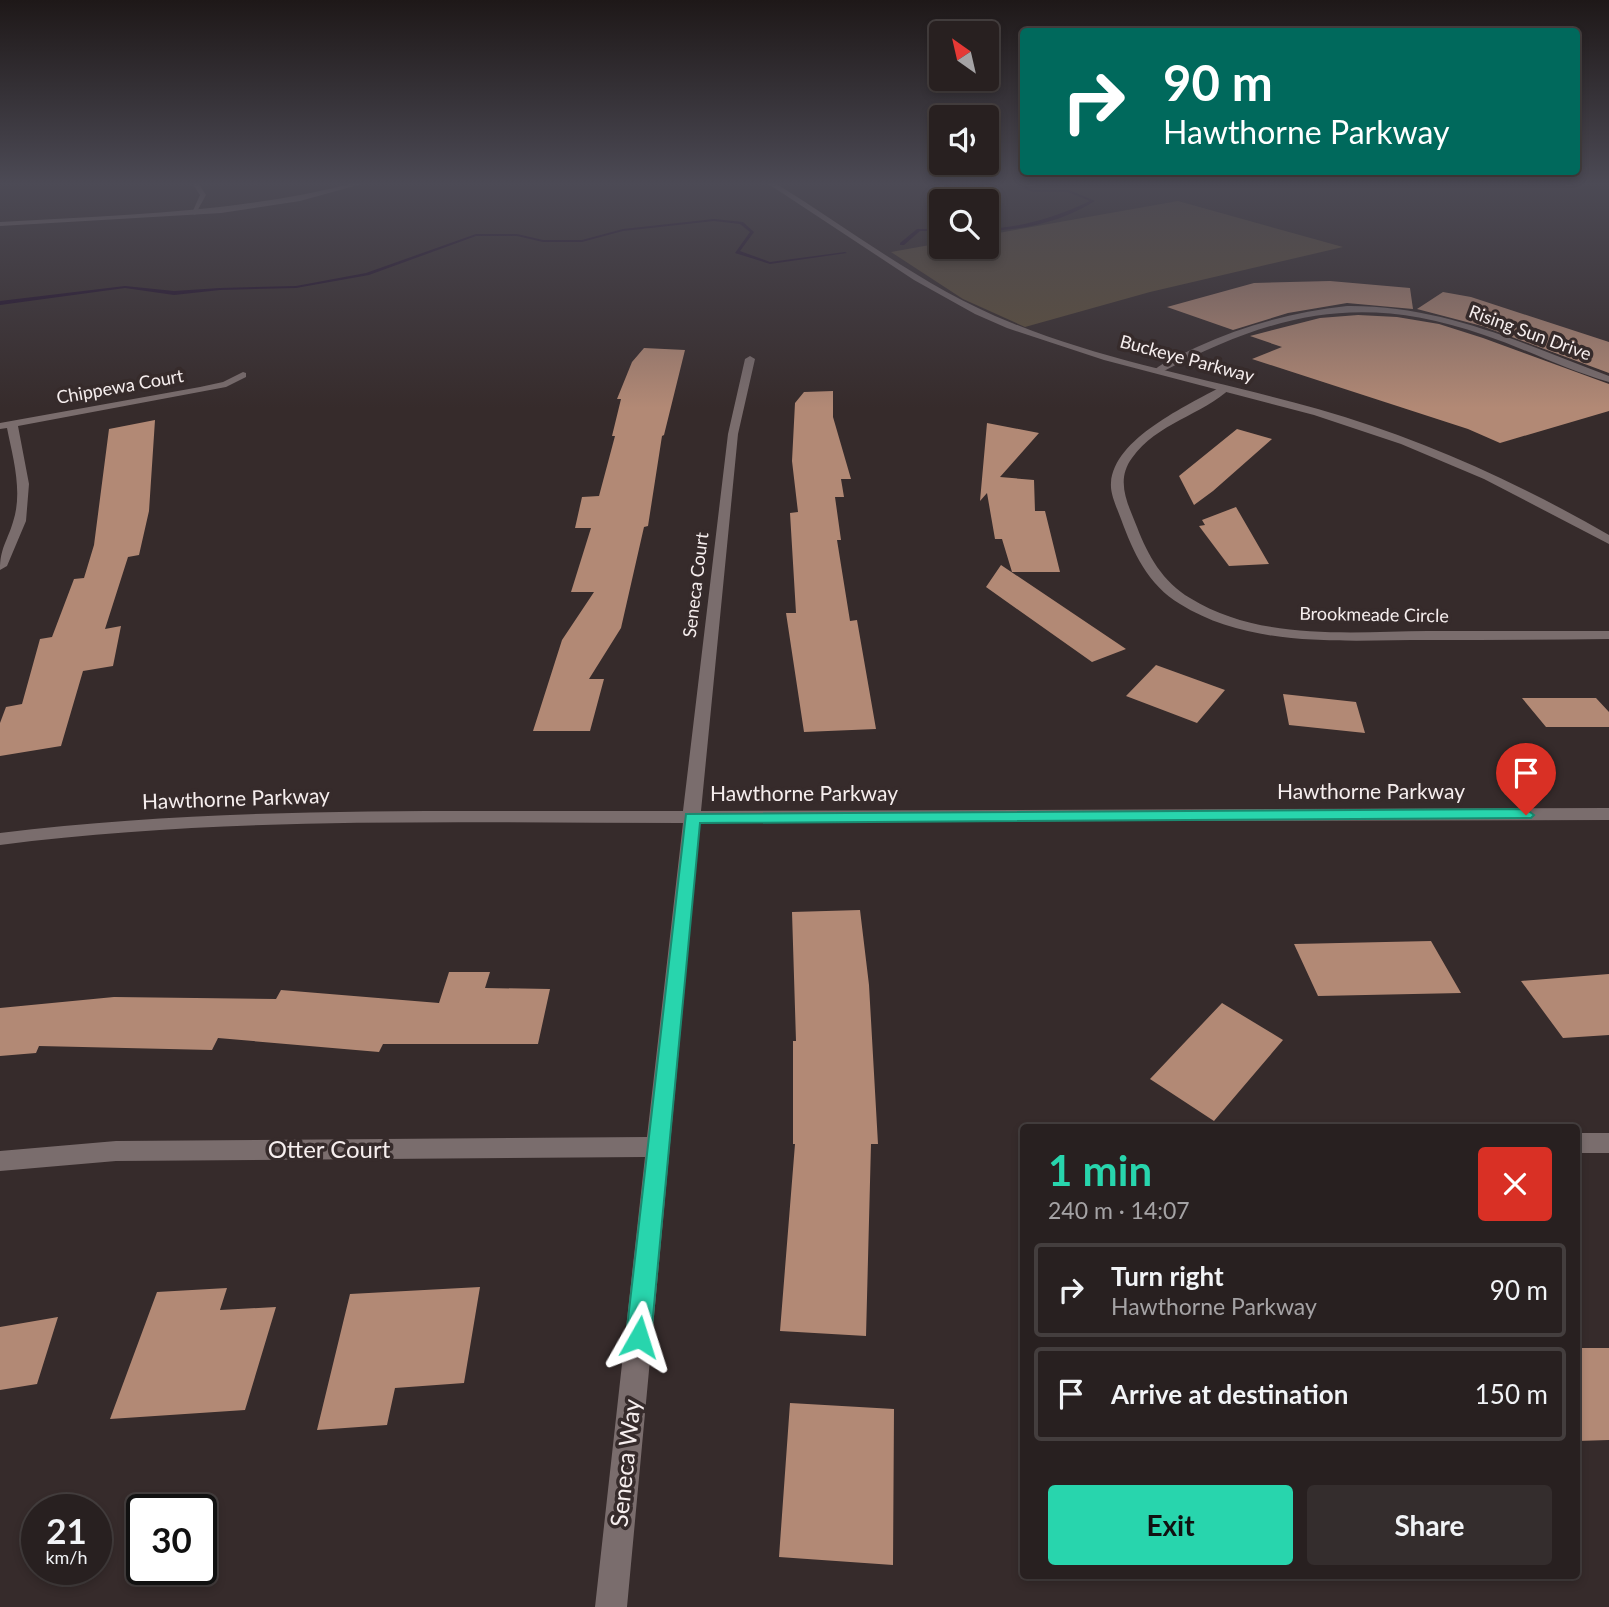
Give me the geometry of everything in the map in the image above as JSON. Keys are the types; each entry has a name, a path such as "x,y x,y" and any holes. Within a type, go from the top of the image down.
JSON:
{"street":[{"name":"Buckeye Parkway","path":"885,258 932,289 971,310 1056,342 1332,416 1452,460 1513,487 1609,540"},
{"name":"Rising Sun Drive","path":"1159,370 1202,346 1233,334 1316,311 1359,307 1432,316 1609,379"},
{"name":"Seneca Court","path":"692,817 693,785 733,434 750,359"},
{"name":"Chippewa Court","path":"6,425 200,390 243,375"},
{"name":"Brookmeade Circle","path":"1226,387 1145,438 1128,453 1115,475 1116,487 1148,566 1186,600 1223,617 1282,632 1325,636 1609,635"},
{"path":"0,566 20,521 23,484 6,425"},
{"name":"Hawthorne Parkway","path":"0,839 95,827 260,818 1609,814"},
{"name":"Seneca Way","path":"611,1607 692,817"},
{"path":"1580,1143 1609,1143"},
{"name":"Otter Court","path":"0,1161 116,1152 658,1147"}],"shaded area":[{"path":"900,258 1296,258 1150,292 1025,327 963,299"}],"building":[{"path":"1330,281 1410,288 1413,309 1347,303 1288,313 1233,330 1167,307 1254,283"},
{"path":"1443,292 1471,297 1609,342 1609,373 1482,326 1417,309"},
{"path":"1358,315 1397,317 1439,324 1609,384 1609,411 1500,443 1468,429 1252,359 1282,347 1250,336 1320,318"},
{"path":"644,348 685,350 662,436 648,526 644,527 621,628 589,679 604,679 590,731 533,731 562,640 594,592 571,592 591,528 575,528 582,497 599,496 615,436 612,436 621,399 617,399 632,362"},
{"path":"833,391 833,417 851,479 841,479 844,497 835,497 841,540 837,540 850,621 857,620 876,729 804,732 786,613 796,613 790,513 798,512 792,461 795,403 804,392"},
{"path":"155,420 149,511 139,555 128,557 105,629 121,626 113,666 83,671 61,746 0,756 0,723 6,707 22,704 40,639 52,637 74,579 84,578 94,545 109,429"},
{"path":"987,423 1039,433 1000,477 1034,480 1035,511 1045,511 1060,572 1012,572 1002,539 995,539 987,493 980,501"},
{"path":"1237,429 1272,439 1194,505 1179,476"},
{"path":"1236,507 1269,564 1229,566 1199,526 1205,525 1202,520"},
{"path":"1001,565 1126,649 1092,662 986,587"},
{"path":"1156,665 1225,690 1197,723 1126,696"},
{"path":"1283,694 1356,702 1365,733 1289,725"},
{"path":"1522,698 1596,698 1609,712 1609,727 1546,727"},
{"path":"860,910 869,985 878,1144 871,1144 866,1336 780,1331 795,1144 793,1041 796,1041 792,912"},
{"path":"1431,941 1461,993 1318,996 1294,944"},
{"path":"449,972 490,972 485,988 550,989 538,1044 383,1044 379,1052 218,1038 212,1050 39,1046 36,1053 0,1056 0,1008 114,997 276,999 281,990 439,1003"},
{"path":"1609,974 1609,1035 1563,1038 1521,981"},
{"path":"1222,1003 1283,1040 1214,1121 1150,1079"},
{"path":"480,1287 464,1383 395,1388 387,1425 317,1430 350,1294"},
{"path":"227,1288 220,1310 276,1307 245,1410 110,1419 157,1292"},
{"path":"58,1317 37,1384 0,1390 0,1327"},
{"path":"1580,1348 1609,1348 1609,1440 1580,1441"},
{"path":"790,1403 894,1409 893,1565 779,1557"}],"waterway":[{"path":"0,303 125,287 174,293 296,287 367,274 412,258"},
{"path":"755,258 770,263 808,258"}],"route":[{"path":"639,1337 692,817 1526,815"}]}
